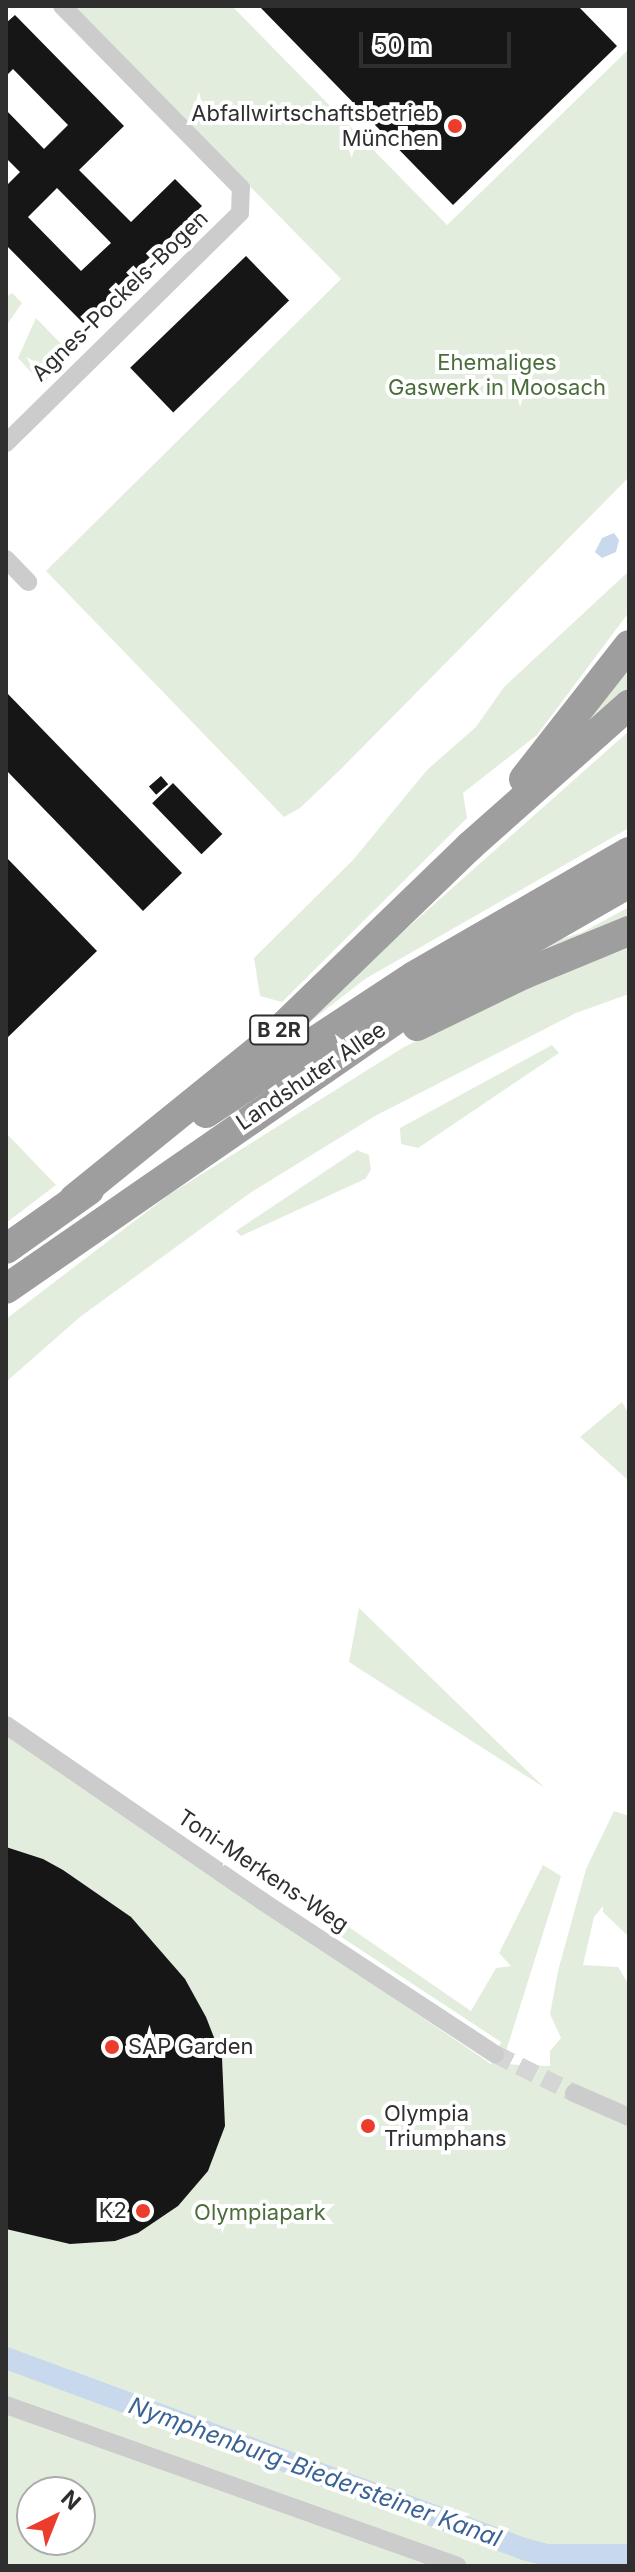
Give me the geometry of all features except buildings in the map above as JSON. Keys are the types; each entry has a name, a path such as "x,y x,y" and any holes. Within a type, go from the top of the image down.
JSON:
{"highway":[{"path":"470,846 629,645"},
{"name":"Landshuter Allee","path":"6,1249 74,1199 264,1045 470,846 629,705"},
{"name":"Landshuter Allee","path":"74,1199 414,976 629,852"},
{"name":"Landshuter Allee","path":"6,1289 418,1004 629,883"},
{"name":"B 2R","path":"294,1087 524,974 629,931"}],"street":[{"name":"Agnes-Pockels-Bogen","path":"6,443 240,213 241,188 62,6"},
{"path":"6,559 28,582"},
{"name":"Toni-Merkens-Weg","path":"6,1725 262,1901 495,2054"},
{"path":"574,2093 629,2117"},
{"path":"6,2405 457,2566"}],"green space":[{"name":"Ehemaliges Gaswerk in Moosach","path":"73,6 232,6 447,225 629,49 629,477 340,770 300,808 284,817 46,571 341,279"},
{"path":"12,293 22,303 6,326 6,297"},
{"path":"36,318 72,355 42,384 18,358"},
{"path":"629,571 629,612 537,735 463,793 467,818 282,1002 260,996 254,958 353,860 427,770 476,727 504,687"},
{"path":"629,664 629,689 560,756"},
{"path":"629,731 629,828 365,979 292,1036 360,970"},
{"path":"629,907 629,919 523,962 548,943 581,933"},
{"path":"629,948 629,994 576,1013 375,1116 250,1193 80,1317 6,1382 6,1319 170,1194 404,1047 564,971"},
{"path":"552,1045 559,1053 418,1148 401,1144 400,1128"},
{"path":"6,1133 56,1185 6,1223"},
{"path":"357,1150 369,1155 371,1170 365,1179 241,1236 236,1231"},
{"path":"622,1402 629,1414 629,1481 580,1437"},
{"path":"359,1608 545,1788 349,1662"},
{"name":"Olympiapark","path":"6,1735 491,2064 501,2042 320,1923 324,1910 471,2011 496,1968 511,1966 499,1953 543,1865 561,1876 502,2064 550,2066 550,2051 561,2038 550,2014 558,1971 586,1869 614,1811 629,1816 629,1937 603,1912 603,1906 594,1917 583,1965 618,1967 629,1985 629,2566 13,2566 6,2563"}],"water":[{"path":"614,533 619,540 616,552 602,558 595,552 602,538"}],"waterway":[{"name":"Nymphenburg-Biedersteiner Kanal","path":"6,2358 524,2549 546,2555 629,2555"},
{"path":"573,2555 589,2566"}],"tunnel":[{"path":"495,2054 574,2093"}],"place":[{"name":"Abfallwirtschaftsbetrieb München","path":"455,126"},
{"name":"SAP Garden","path":"112,2047"},
{"name":"Olympia Triumphans","path":"368,2126"},
{"name":"K2","path":"143,2211"}]}
